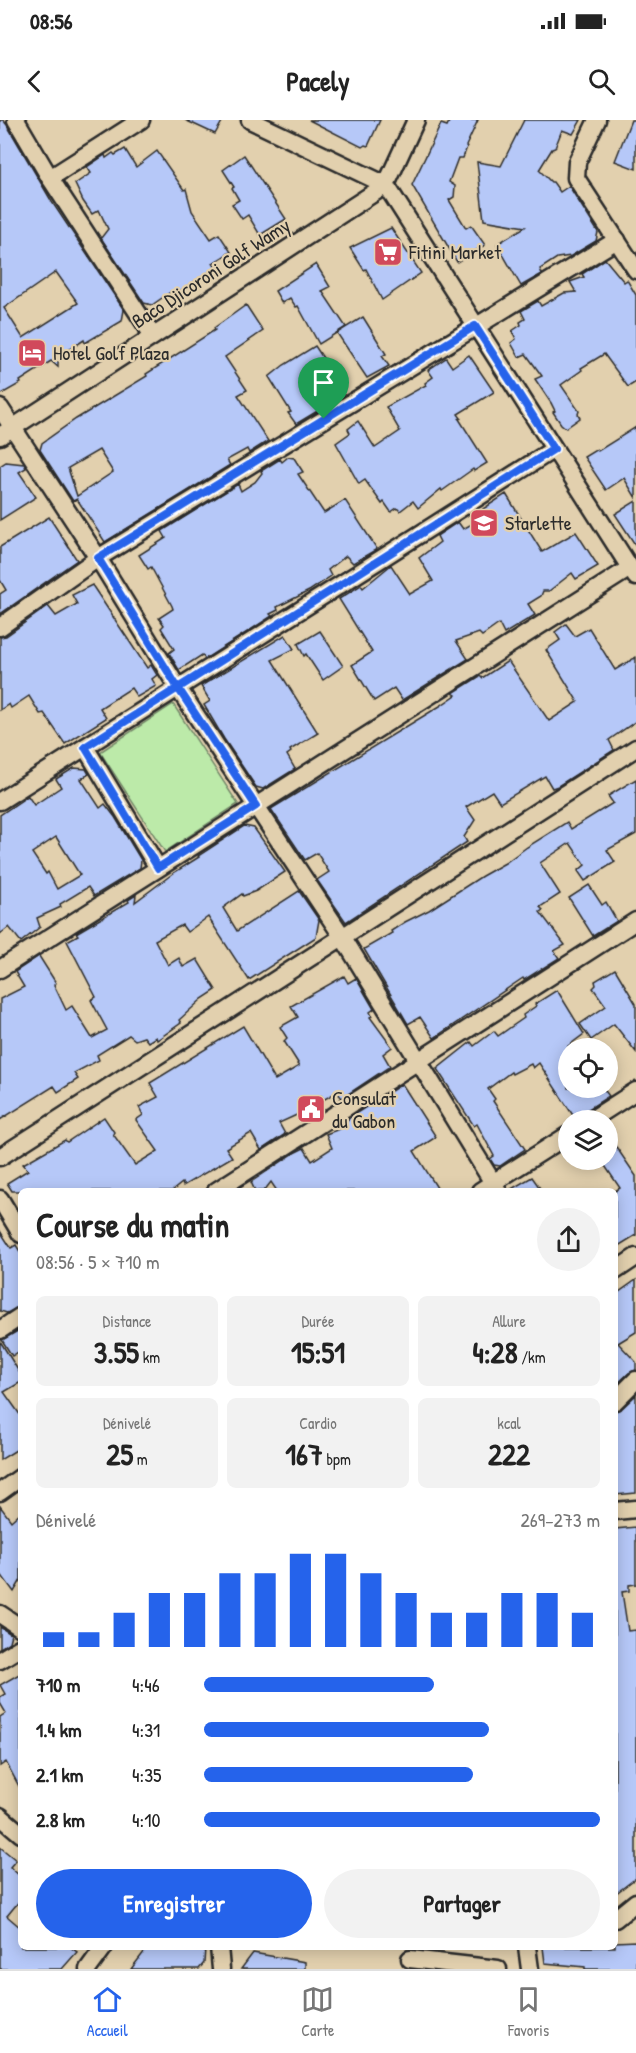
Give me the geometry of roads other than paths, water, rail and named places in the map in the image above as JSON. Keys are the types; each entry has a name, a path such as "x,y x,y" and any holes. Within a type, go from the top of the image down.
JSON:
{"street":[{"path":"16,120 50,178 153,336"},
{"path":"50,178 141,120"},
{"path":"0,969 256,806 633,573 386,185 250,120"},
{"path":"386,185 416,120"},
{"path":"597,120 577,162 576,178 636,270"},
{"name":"Baco Djicoroni Golf Wamy","path":"6,432 386,185"},
{"path":"0,627 98,558 617,240"},
{"path":"0,408 6,432 98,558 178,688 342,936 420,1060 491,1188 558,1142"},
{"path":"0,801 554,449"},
{"path":"85,747 158,868"},
{"path":"0,1157 636,748"},
{"path":"221,1188 636,921"},
{"path":"607,1110 636,1091"},
{"path":"0,1199 18,1229"},
{"path":"618,1268 636,1257"},
{"path":"0,1330 18,1318"},
{"path":"618,1398 636,1380"},
{"path":"0,1492 18,1479"},
{"path":"618,1511 636,1509"},
{"path":"0,1614 18,1626"},
{"path":"0,1660 18,1649"},
{"path":"0,1816 18,1828"},
{"path":"622,1915 636,1902"},
{"path":"88,1969 102,1950"},
{"path":"219,1950 222,1969"},
{"path":"527,1950 530,1969"},
{"path":"409,1958 498,1969"}],"place":[{"name":"Fitini Market","path":"388,252"},
{"name":"Hotel Golf Plaza","path":"32,353"},
{"name":"Starlette","path":"484,523"},
{"name":"Consulat du Gabon","path":"311,1109"}]}
